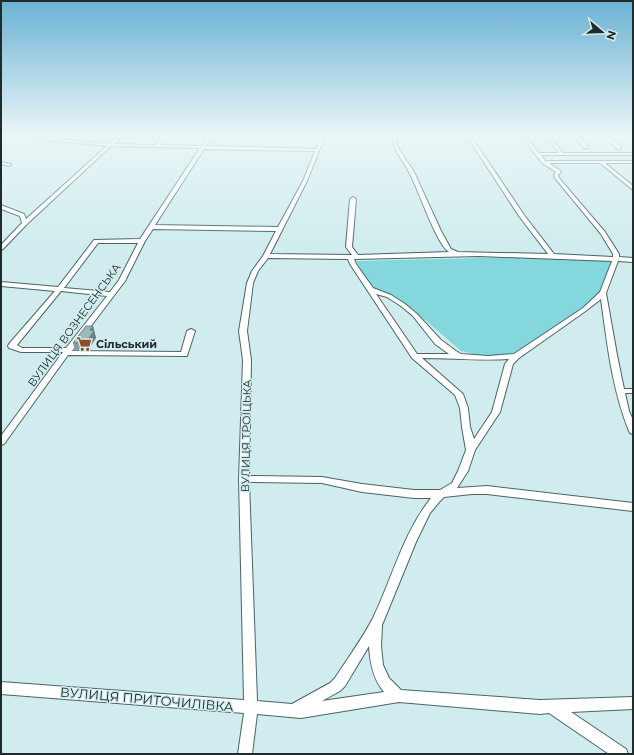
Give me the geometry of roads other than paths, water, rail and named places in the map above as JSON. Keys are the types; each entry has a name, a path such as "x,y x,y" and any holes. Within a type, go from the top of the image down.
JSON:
{"street":[{"path":"1,248 25,223 82,171"},
{"name":"ВУЛИЦЯ ВОЗНЕСЕНСЬКА","path":"1,442 125,276 142,241 186,171"},
{"name":"ВУЛИЦЯ ТРОЇЦЬКА","path":"245,754 251,708 244,479 247,360 243,331 250,283 255,271 266,256 278,229 305,181 309,171"},
{"path":"411,171 438,231 449,250 458,254"},
{"path":"492,171 522,216 552,255"},
{"path":"294,710 340,682 377,622 411,542 432,503 457,482 471,450 496,412 509,364 516,356 585,309 603,293 616,258 614,249 603,233 556,178 556,174 559,172 558,171"},
{"path":"612,171 633,189"},
{"path":"353,199 349,247 354,258 353,264 372,290 415,356 459,394 464,408 471,450"},
{"path":"1,207 22,215 35,214"},
{"path":"22,215 25,223"},
{"path":"152,227 278,229"},
{"path":"142,241 96,240 60,289 12,346 20,350 184,354 191,331"},
{"path":"266,256 324,259 458,254 552,255 633,260"},
{"path":"1,284 112,294"},
{"path":"372,290 389,296 403,305 415,315 438,342 448,350 460,356"},
{"path":"603,293 625,411 633,432"},
{"path":"415,356 460,356 488,358 516,356"},
{"path":"622,390 633,391"},
{"path":"244,479 322,480 362,488 414,494 442,494 463,490 487,490 633,506"},
{"path":"377,622 374,645 375,659 379,672 389,689 399,696"},
{"name":"ВУЛИЦЯ ПРИТОЧИЛІВКА","path":"1,688 30,689 301,711 399,696 540,707 633,703"},
{"path":"550,706 621,754"}],"place":[{"name":"Сільський","path":"84,344"}]}
